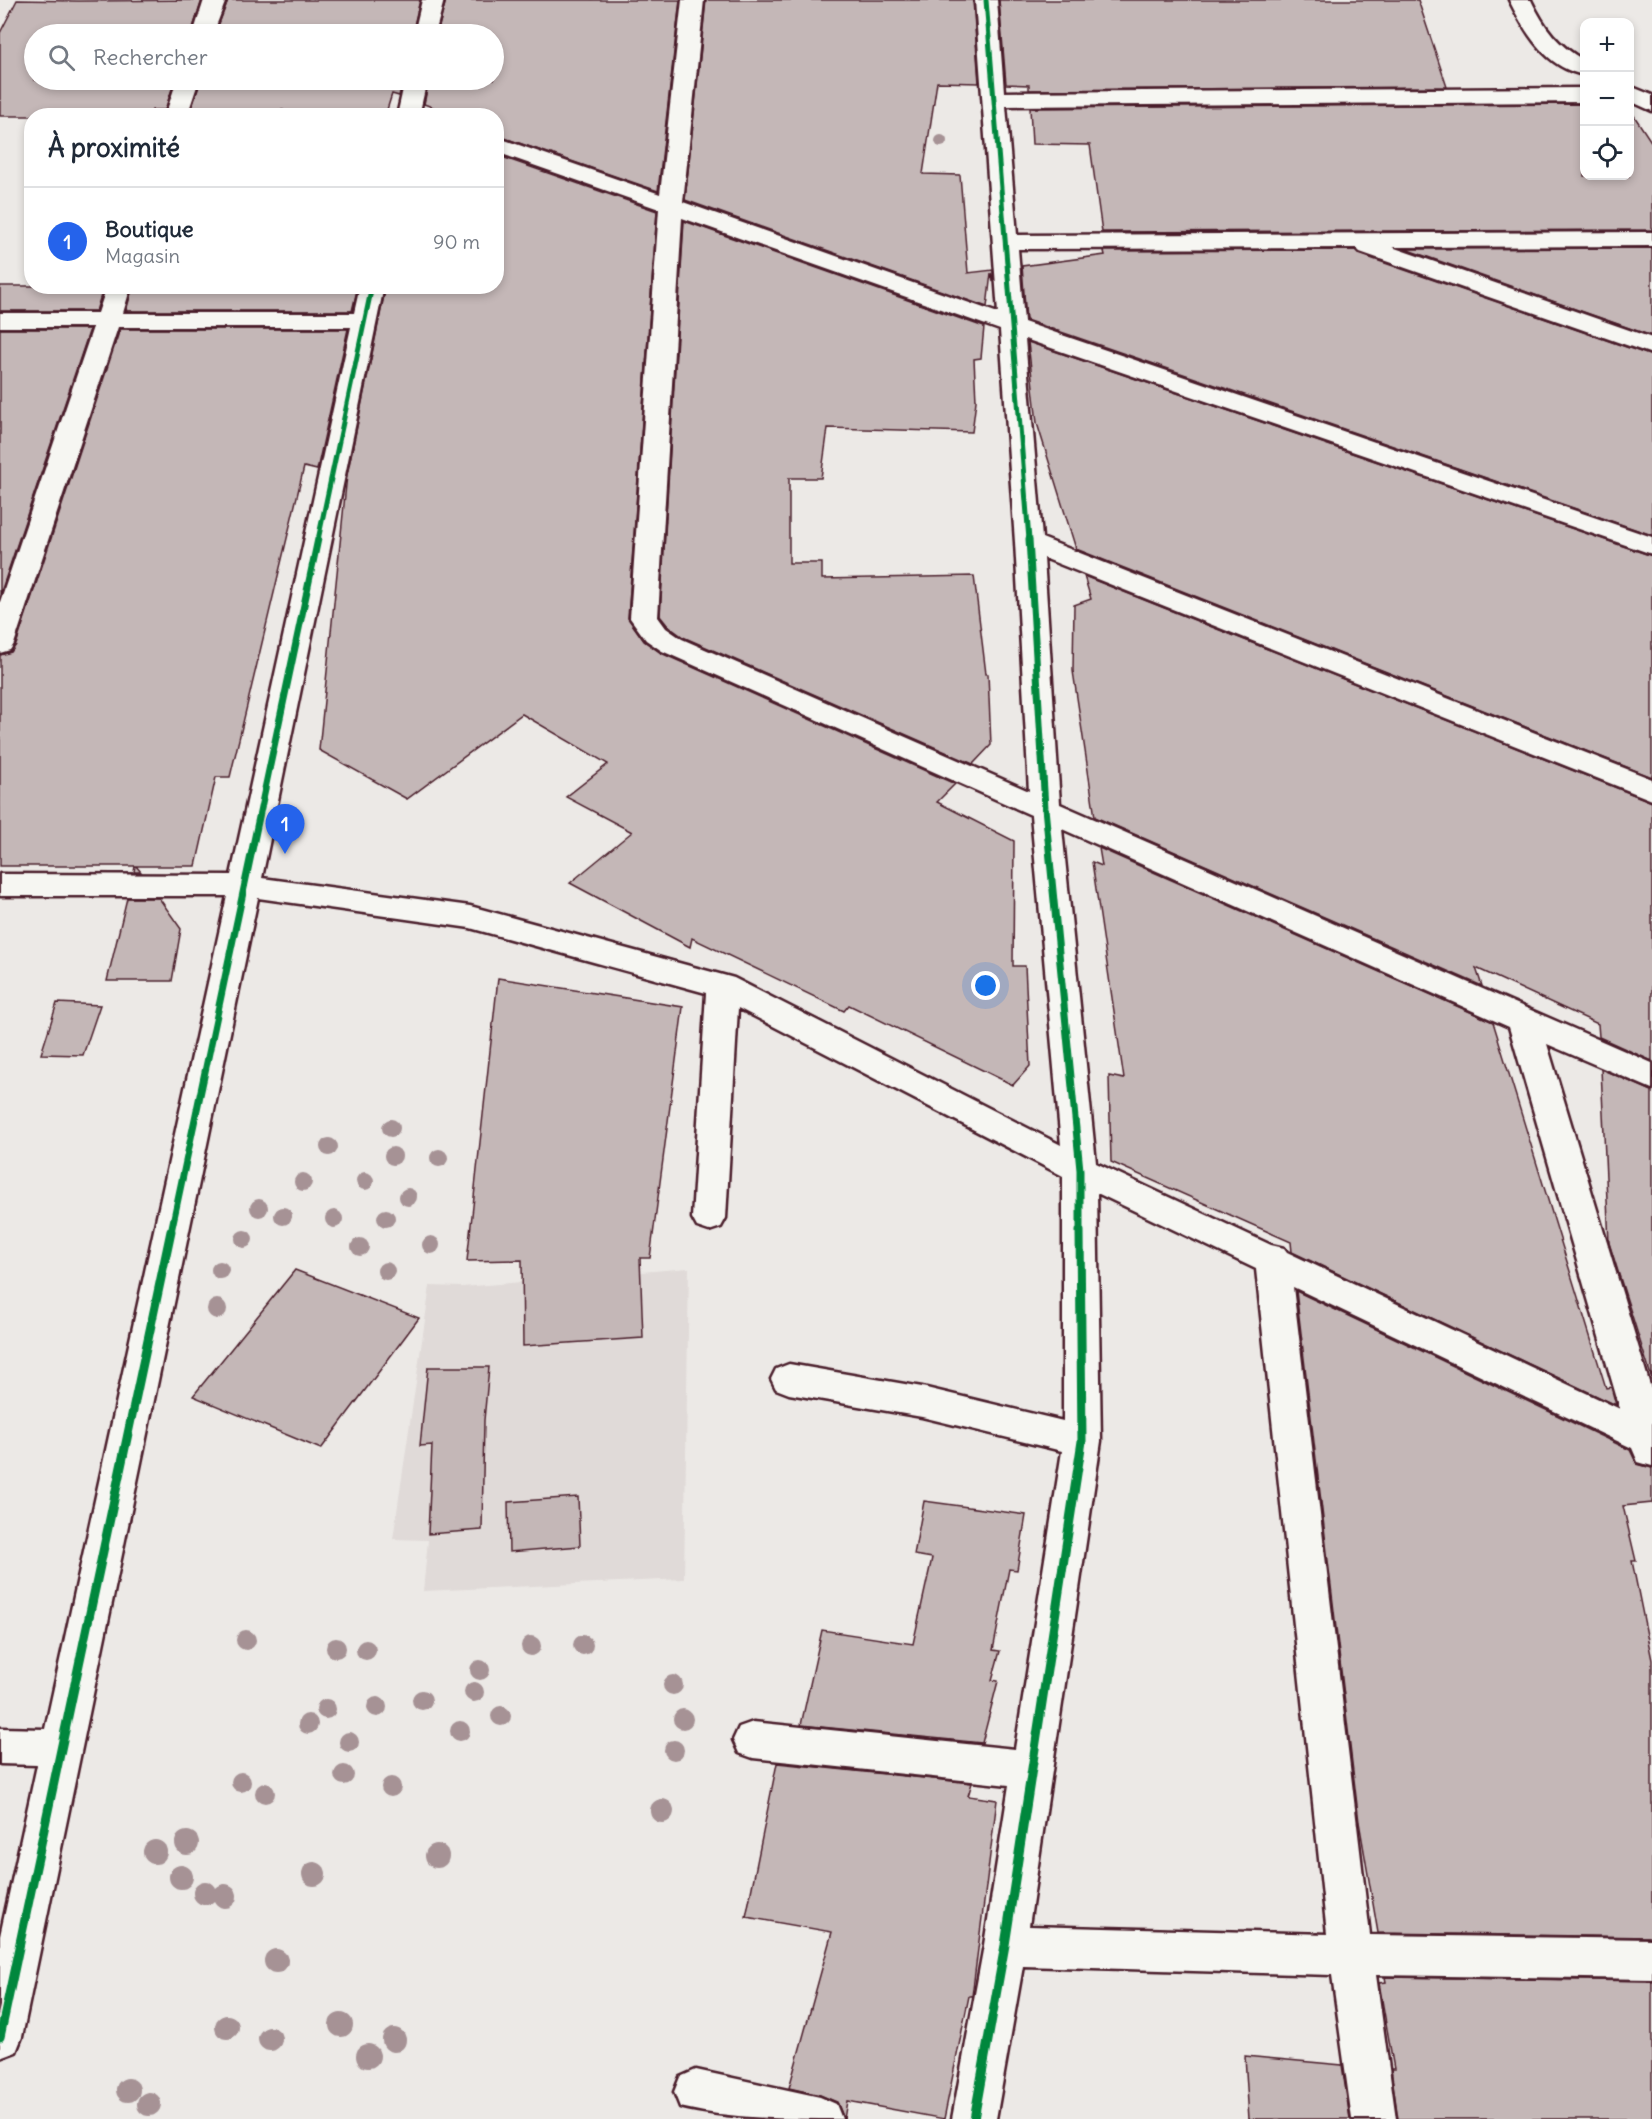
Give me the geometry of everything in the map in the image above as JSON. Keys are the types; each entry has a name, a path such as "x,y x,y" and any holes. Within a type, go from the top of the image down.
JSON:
{"street":[{"path":"207,24 215,0"},
{"path":"427,24 433,0"},
{"path":"693,0 672,205 644,618 656,634 672,645 1652,1077"},
{"path":"974,2119 1005,1945 1082,1442 1080,1170 1045,808 1029,542 986,0"},
{"path":"1520,0 1535,31 1544,42 1580,67"},
{"path":"179,108 185,90"},
{"path":"411,108 414,90"},
{"path":"994,99 1580,95"},
{"path":"504,147 1012,326 1652,546"},
{"path":"1006,242 1652,238"},
{"path":"1344,239 1652,346"},
{"path":"0,644 116,294"},
{"path":"0,2037 370,294"},
{"path":"0,320 364,320"},
{"path":"1029,542 1652,790"},
{"path":"0,885 244,886 470,917 723,986 1080,1170 1272,1258 1651,1445"},
{"path":"709,1218 723,986"},
{"path":"1523,1019 1651,1445"},
{"path":"1272,1258 1351,1955 1374,2119"},
{"path":"789,1379 922,1402 1082,1442"},
{"path":"753,1740 1032,1768"},
{"path":"0,1746 62,1747"},
{"path":"1005,1945 1351,1955 1652,1959"},
{"path":"696,2092 820,2119"}],"shaded area":[{"path":"689,1268 684,1579 423,1591 428,1540 393,1539 430,1286 462,1287"}],"building":[{"path":"17,0 202,0 194,24 24,24 24,90 172,90 166,108 24,108 24,116 0,116 0,33"},
{"path":"228,0 420,0 414,24 219,24"},
{"path":"446,0 680,0 658,191 504,138 504,108 435,108 424,104 427,90 504,90 504,24 440,24"},
{"path":"706,0 973,0 979,83 937,82 923,174 960,175 968,273 993,270 993,282 991,273 987,307 685,200"},
{"path":"999,0 1418,0 1447,87 1029,90 1029,85 1006,84"},
{"path":"198,90 400,90 399,96 392,94 388,108 192,108"},
{"path":"1580,104 1580,180 1634,180 1634,116 1652,143 1652,230 1102,232 1090,145 1032,144 1030,108"},
{"path":"504,158 657,211 628,618 644,641 661,653 955,784 937,802 1014,841 1013,966 1025,966 1030,1066 1013,1085 849,1005 844,1011 692,938 690,947 570,883 632,832 566,797 608,764 522,714 407,799 319,750 347,475 384,294 504,294"},
{"path":"684,221 984,327 981,358 974,359 976,401 972,432 828,428 821,478 789,478 789,563 822,563 822,579 974,576 986,674 988,674 991,745 973,764 683,637 668,626 660,616"},
{"path":"1652,248 1652,336 1405,249"},
{"path":"1355,250 1359,254 1652,356 1652,535 1026,320 1022,266 1105,255 1104,251"},
{"path":"0,286 24,286 24,294 101,294 96,311 0,311"},
{"path":"131,294 356,294 352,311 126,311"},
{"path":"0,329 90,329 0,595"},
{"path":"120,329 348,329 317,470 304,467 230,777 216,777 196,866 136,866 141,872 134,872 135,866 0,866 0,655 11,652 16,645"},
{"path":"1028,342 1652,556 1652,777 1076,549 1037,423"},
{"path":"1084,576 1652,802 1652,1061 1599,1037 1598,1024 1476,968 1482,986 1095,817 1073,671 1074,605 1091,599"},
{"path":"1099,848 1493,1022 1606,1388 1611,1387 1616,1405 1292,1252 1291,1242 1111,1162 1109,1076 1124,1079 1092,862 1102,866"},
{"path":"127,898 159,898 181,929 172,981 107,981"},
{"path":"498,978 683,1007 650,1258 640,1258 643,1338 523,1346 522,1260 467,1261"},
{"path":"57,1003 100,1005 83,1055 41,1054"},
{"path":"1601,1069 1652,1091 1652,1379 1609,1243"},
{"path":"295,1270 419,1318 321,1449 193,1396"},
{"path":"1296,1291 1630,1450 1637,1464 1652,1468 1652,1503 1623,1506 1636,1561 1632,1561 1652,1660 1652,1937 1378,1933 1359,1822"},
{"path":"428,1367 489,1367 484,1420 482,1530 428,1534 432,1445 420,1446"},
{"path":"578,1497 580,1546 509,1552 508,1502"},
{"path":"924,1501 1026,1515 1017,1570 1009,1569 993,1650 1000,1651 992,1680 998,1681 982,1743 801,1725 822,1630 913,1644 932,1558 914,1555"},
{"path":"777,1763 972,1783 968,1796 997,1800 972,1996 969,1996 944,2119 847,2101 844,2119 837,2102 820,2095 789,2088 832,1932 746,1917"},
{"path":"1385,1977 1652,1981 1652,2119 1398,2119 1391,2069 1394,2069 1379,1983 1386,1982"},
{"path":"1245,2056 1342,2065 1350,2119 1249,2119"}],"cycle path":[{"path":"974,2119 1005,1945 1082,1441 1080,1170 1045,808 1029,542 986,0"},
{"path":"0,2037 370,294"}],"place":[{"name":"Boutique","path":"285,854"}]}
